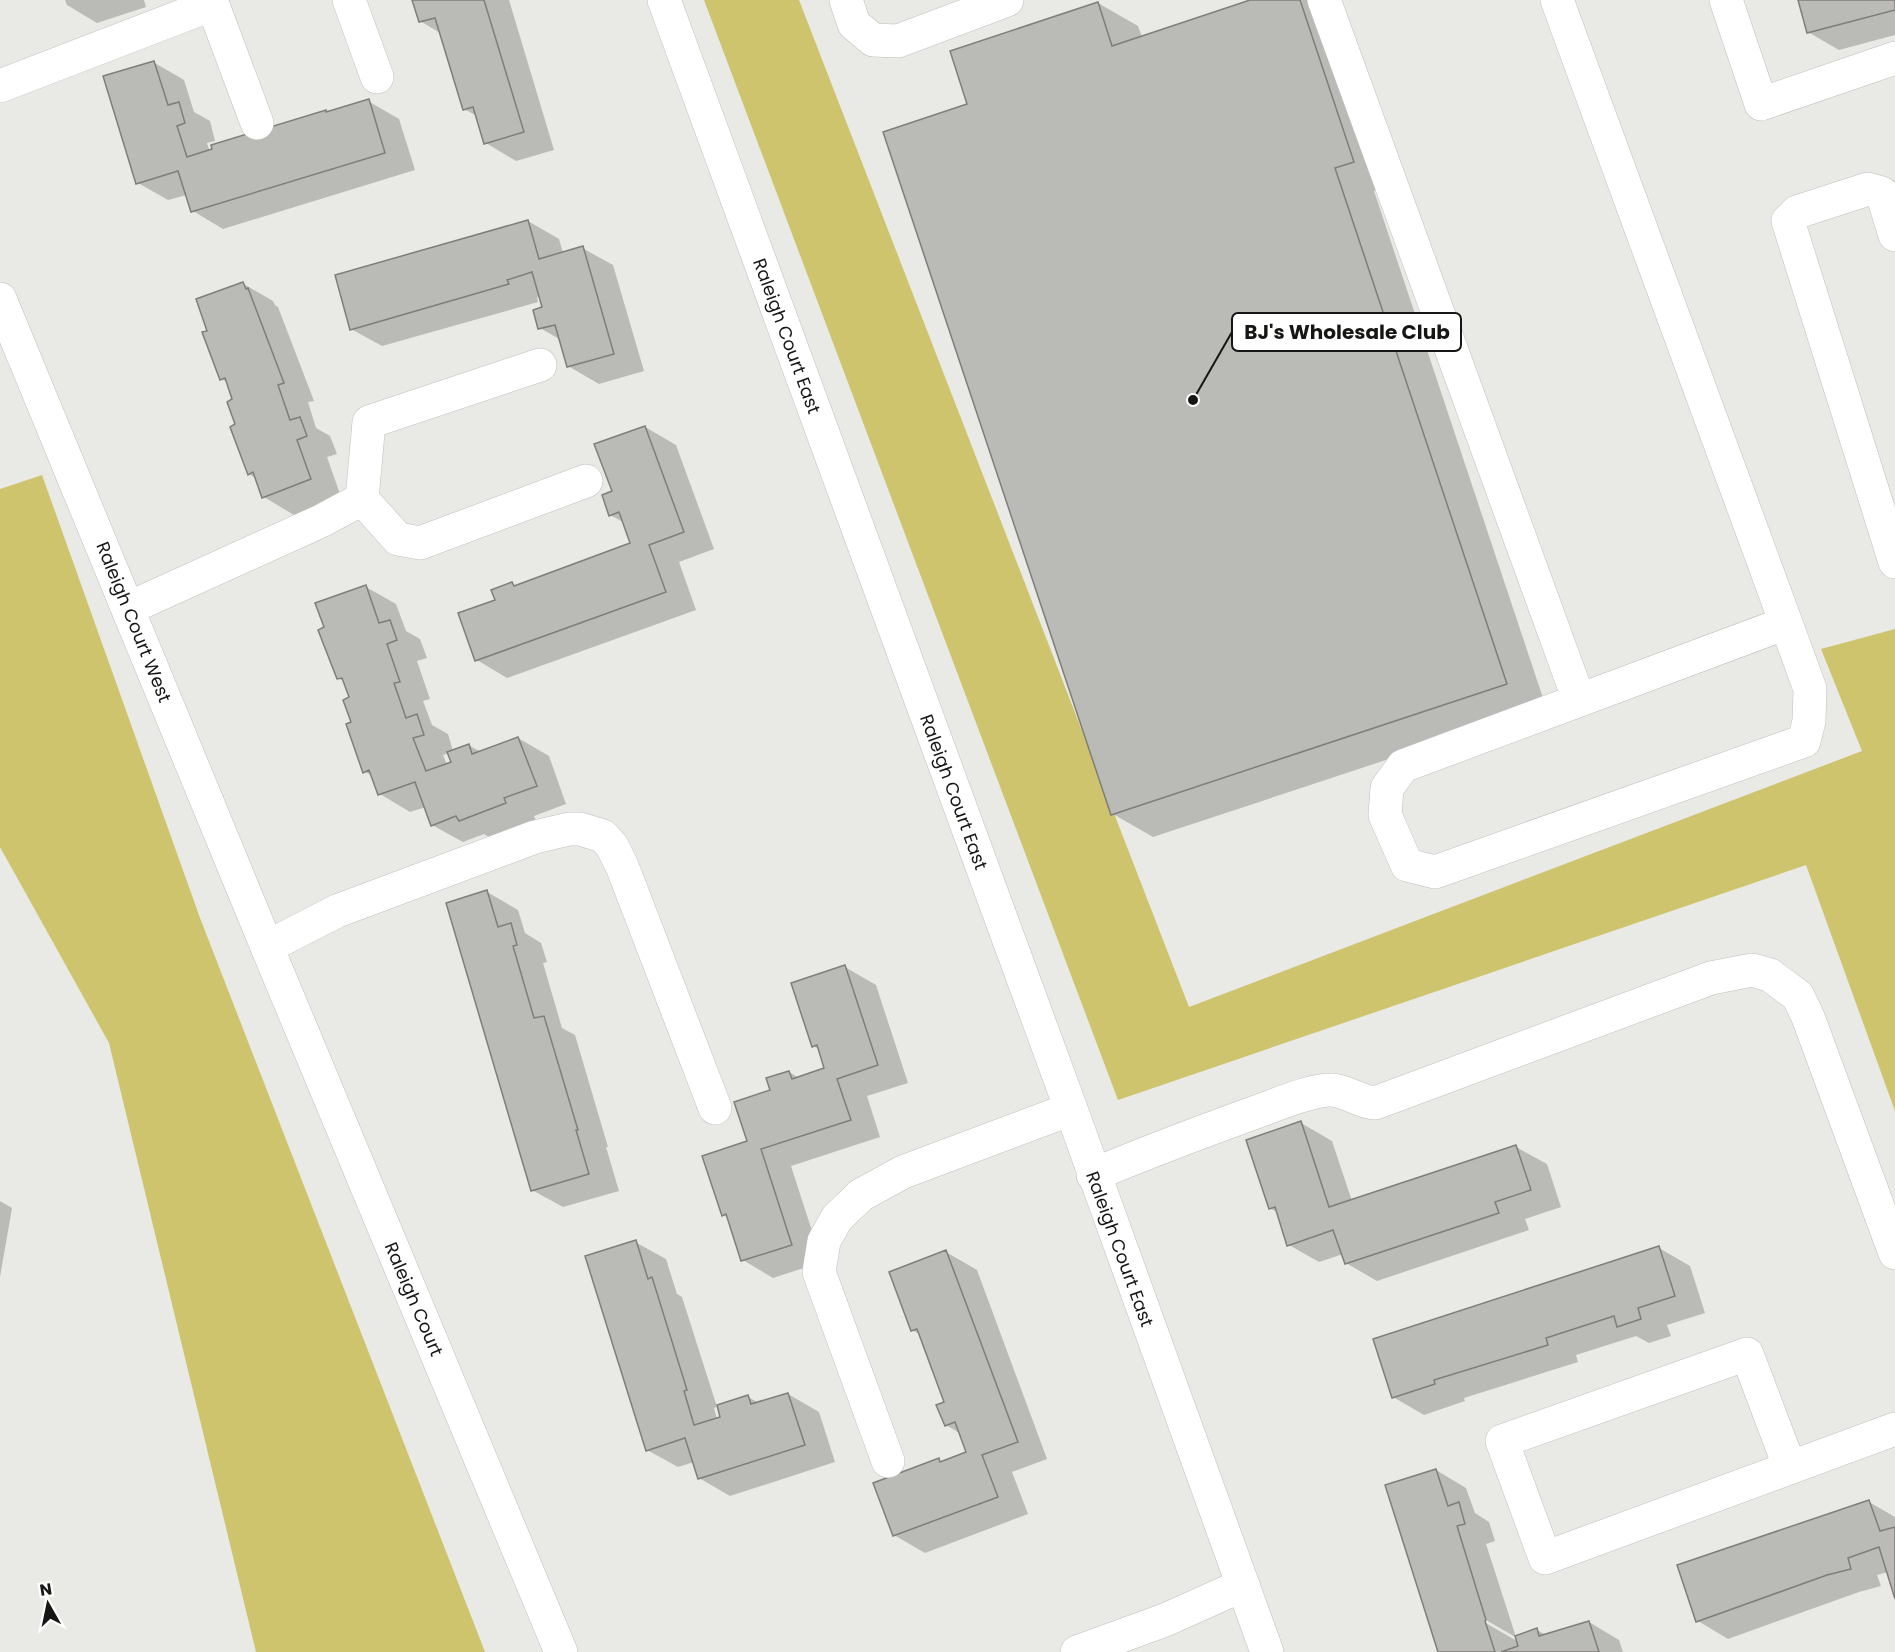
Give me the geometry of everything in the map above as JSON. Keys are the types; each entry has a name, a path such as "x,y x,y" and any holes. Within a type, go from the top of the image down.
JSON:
{"street":[{"path":"349,0 377,77"},
{"name":"Raleigh Court East","path":"664,0 1071,1109 1267,1652"},
{"path":"846,0 854,24 873,40 898,41 1007,0"},
{"path":"1324,0 1579,700"},
{"path":"1557,0 1786,623 1810,689 1809,721 1804,741 1434,872 1407,865 1385,815 1387,788 1403,766 1786,623"},
{"path":"1726,0 1761,104 1895,58"},
{"path":"0,86 212,2 257,123"},
{"path":"1895,235 1882,193 1868,189 1797,212 1788,221 1895,562"},
{"name":"Raleigh Court West","path":"0,299 267,947"},
{"path":"540,365 369,422 362,499 398,539 420,543 586,481"},
{"path":"129,608 321,521 362,499"},
{"path":"267,947 337,911 535,837 569,829 580,829 603,836 612,846 622,866 715,1108"},
{"name":"Raleigh Court","path":"267,947 561,1652"},
{"path":"1093,1175 1165,1145 1296,1097 1331,1090 1343,1092 1364,1102 1375,1102 1712,978 1752,970 1770,975 1798,996 1809,1017 1895,1253"},
{"path":"888,1461 819,1272 824,1241 837,1218 861,1196 903,1172 1071,1109"},
{"path":"1790,1468 1747,1354 1502,1440 1545,1558 1790,1468 1895,1429"},
{"path":"1077,1652 1165,1620 1243,1585"}],"shaded area":[{"path":"704,0 799,0 1189,1007 1862,751 1821,649 1895,629 1895,1111 1806,865 1118,1100"},
{"path":"42,475 200,918 485,1652 256,1652 109,1043 0,847 0,489"}],"building":[{"path":"412,0 484,0 524,132 484,144 473,107 463,110 435,18 419,22"},
{"path":"1250,0 1300,0 1354,162 1335,168 1507,684 1111,815 883,132 967,104 950,51 1098,2 1112,46"},
{"path":"1798,0 1895,0 1895,10 1807,33"},
{"path":"154,61 168,105 179,102 185,123 177,126 187,157 212,149 211,145 369,99 385,153 191,212 178,171 136,184 103,76"},
{"path":"528,220 539,259 583,246 614,354 567,367 555,325 538,329 533,310 542,307 532,272 507,280 509,284 350,330 335,275"},
{"path":"243,282 246,289 248,288 284,383 278,385 290,420 300,417 307,436 297,440 311,479 262,498 253,472 248,475 230,427 235,424 227,402 232,399 225,378 220,380 202,332 207,331 196,299"},
{"path":"645,426 684,532 649,545 666,592 475,661 458,613 495,600 491,590 512,582 514,586 630,543 619,512 609,516 602,495 612,491 594,444"},
{"path":"366,585 379,623 390,620 397,640 387,644 400,682 394,683 406,718 417,714 424,735 413,738 426,771 451,762 447,752 469,744 472,754 518,737 537,786 504,798 506,803 459,821 456,816 431,826 415,782 378,795 369,770 363,773 346,724 351,722 343,700 349,697 342,678 337,679 318,630 324,627 315,603"},
{"path":"487,890 498,927 511,923 517,945 513,946 534,1018 544,1016 589,1174 531,1191 446,903"},
{"path":"845,965 878,1065 837,1079 851,1120 761,1149 792,1245 741,1261 726,1214 722,1216 702,1156 747,1141 734,1102 770,1090 766,1078 789,1071 792,1079 824,1068 817,1045 812,1047 791,983"},
{"path":"1301,1121 1329,1207 1516,1145 1531,1190 1495,1202 1499,1213 1345,1264 1333,1230 1287,1246 1275,1207 1269,1209 1246,1140"},
{"path":"636,1240 648,1279 652,1277 687,1390 684,1391 694,1425 720,1417 717,1405 748,1395 751,1404 788,1393 805,1445 698,1479 685,1438 646,1451 585,1256"},
{"path":"1659,1246 1675,1296 1638,1308 1641,1319 1617,1327 1614,1316 1546,1338 1548,1345 1434,1380 1435,1384 1392,1398 1373,1339"},
{"path":"946,1250 1018,1442 982,1455 998,1497 893,1536 873,1483 939,1458 940,1462 966,1452 955,1422 945,1426 936,1405 944,1402 917,1329 911,1331 889,1272"},
{"path":"1436,1469 1448,1506 1459,1502 1465,1524 1457,1526 1495,1652 1438,1652 1385,1485"},
{"path":"1869,1500 1880,1531 1895,1527 1895,1599 1879,1547 1848,1558 1851,1569 1827,1575 1696,1622 1677,1565"},
{"path":"1589,1621 1599,1652 1501,1652 1518,1646 1515,1636 1537,1628 1539,1636"}],"place":[{"name":"BJ's Wholesale Club","path":"1193,400"}]}
